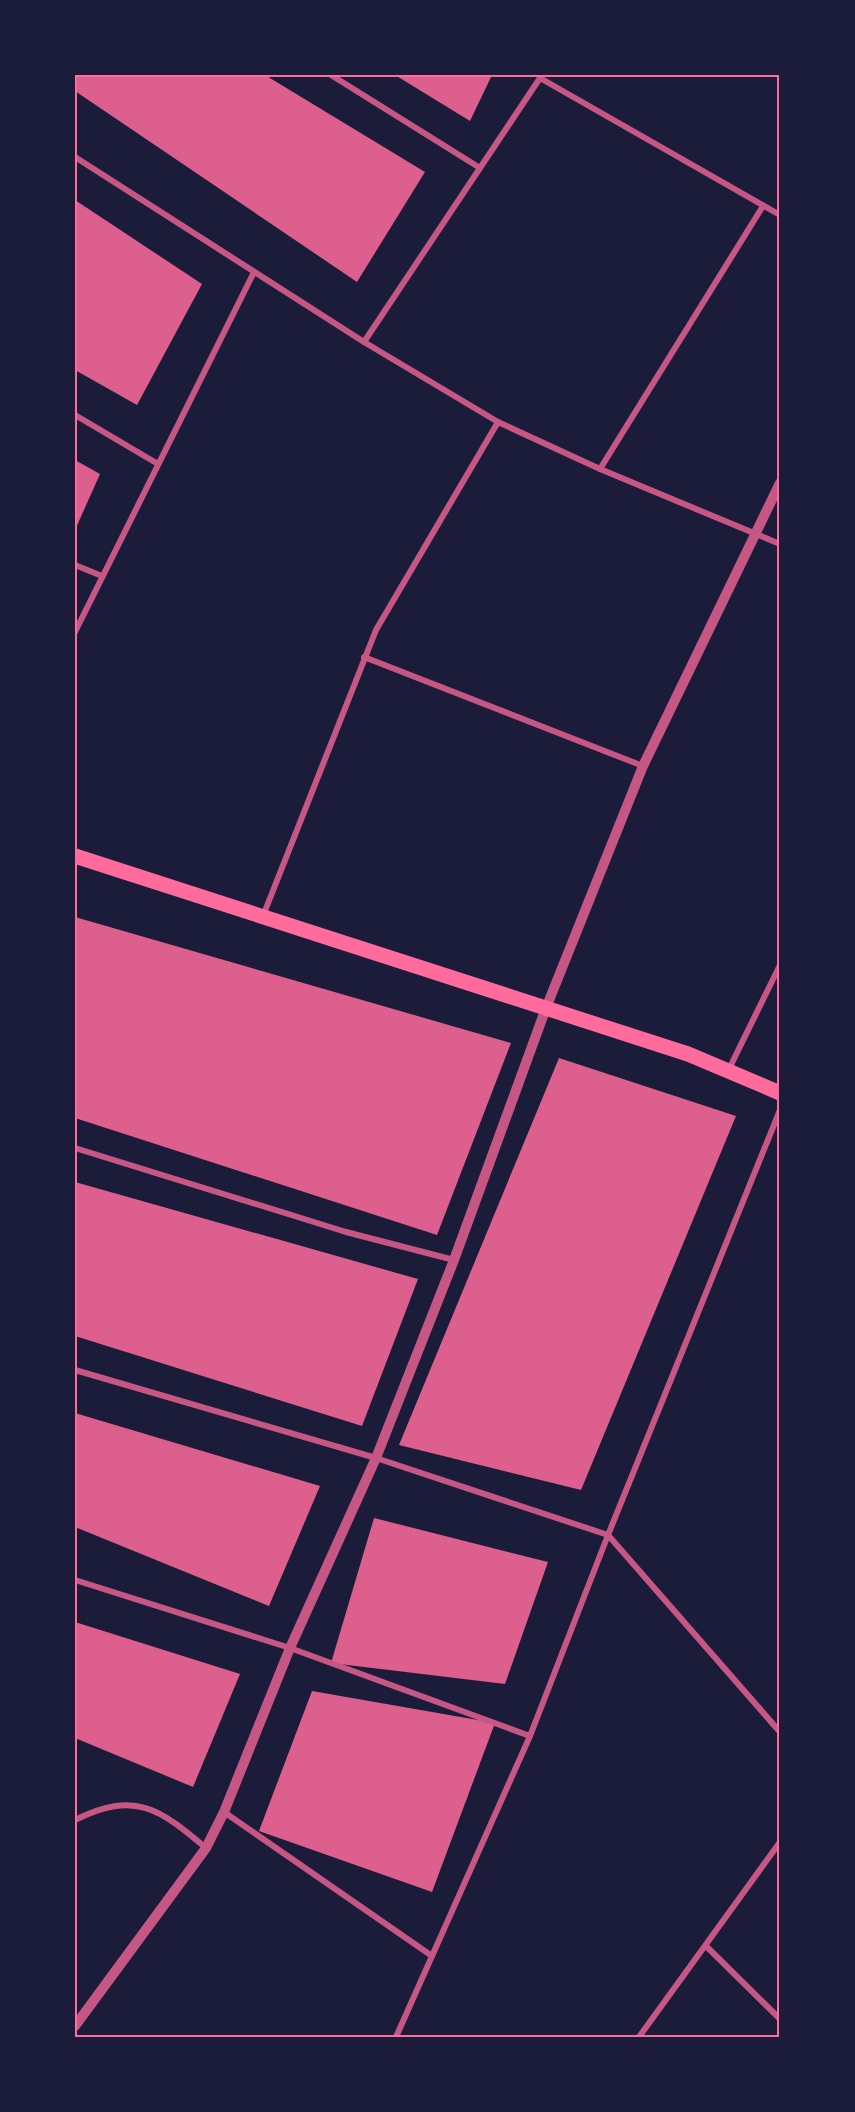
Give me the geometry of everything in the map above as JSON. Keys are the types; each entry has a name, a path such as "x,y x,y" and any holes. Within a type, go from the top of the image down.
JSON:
{"main road":[{"path":"75,856 688,1054 780,1093"}],"street":[{"path":"331,75 480,168"},
{"path":"364,342 541,76 780,215"},
{"path":"75,157 364,342 498,422 600,469 756,532 780,544"},
{"path":"600,469 763,206"},
{"path":"75,632 254,272"},
{"path":"75,415 158,464"},
{"path":"263,916 376,630 498,422"},
{"path":"75,2026 206,1848 224,1812 290,1648 376,1458 454,1260 546,1008 643,766 780,483"},
{"path":"75,565 102,576"},
{"path":"364,657 643,766"},
{"path":"728,1071 780,965"},
{"path":"396,2037 530,1736 608,1534 780,1110"},
{"path":"75,1148 334,1228 454,1260"},
{"path":"75,1370 376,1458 608,1534 780,1732"},
{"path":"75,1580 290,1648 530,1736"},
{"path":"75,1820 90,1812 138,1804 170,1817 206,1848"},
{"path":"224,1812 432,1956"},
{"path":"639,2037 780,1842"},
{"path":"706,1946 780,2019"}],"building":[{"path":"75,75 265,75 425,172 357,282 75,91"},
{"path":"395,75 492,75 470,121"},
{"path":"75,200 202,284 137,405 75,370"},
{"path":"75,460 100,474 75,530"},
{"path":"75,917 511,1043 437,1235 75,1118"},
{"path":"559,1058 736,1116 581,1490 399,1445"},
{"path":"75,1182 418,1279 362,1426 75,1336"},
{"path":"75,1413 320,1486 269,1606 75,1527"},
{"path":"374,1518 548,1562 505,1684 331,1663"},
{"path":"75,1622 240,1674 193,1787 75,1738"},
{"path":"312,1691 495,1723 432,1892 259,1831"}]}
